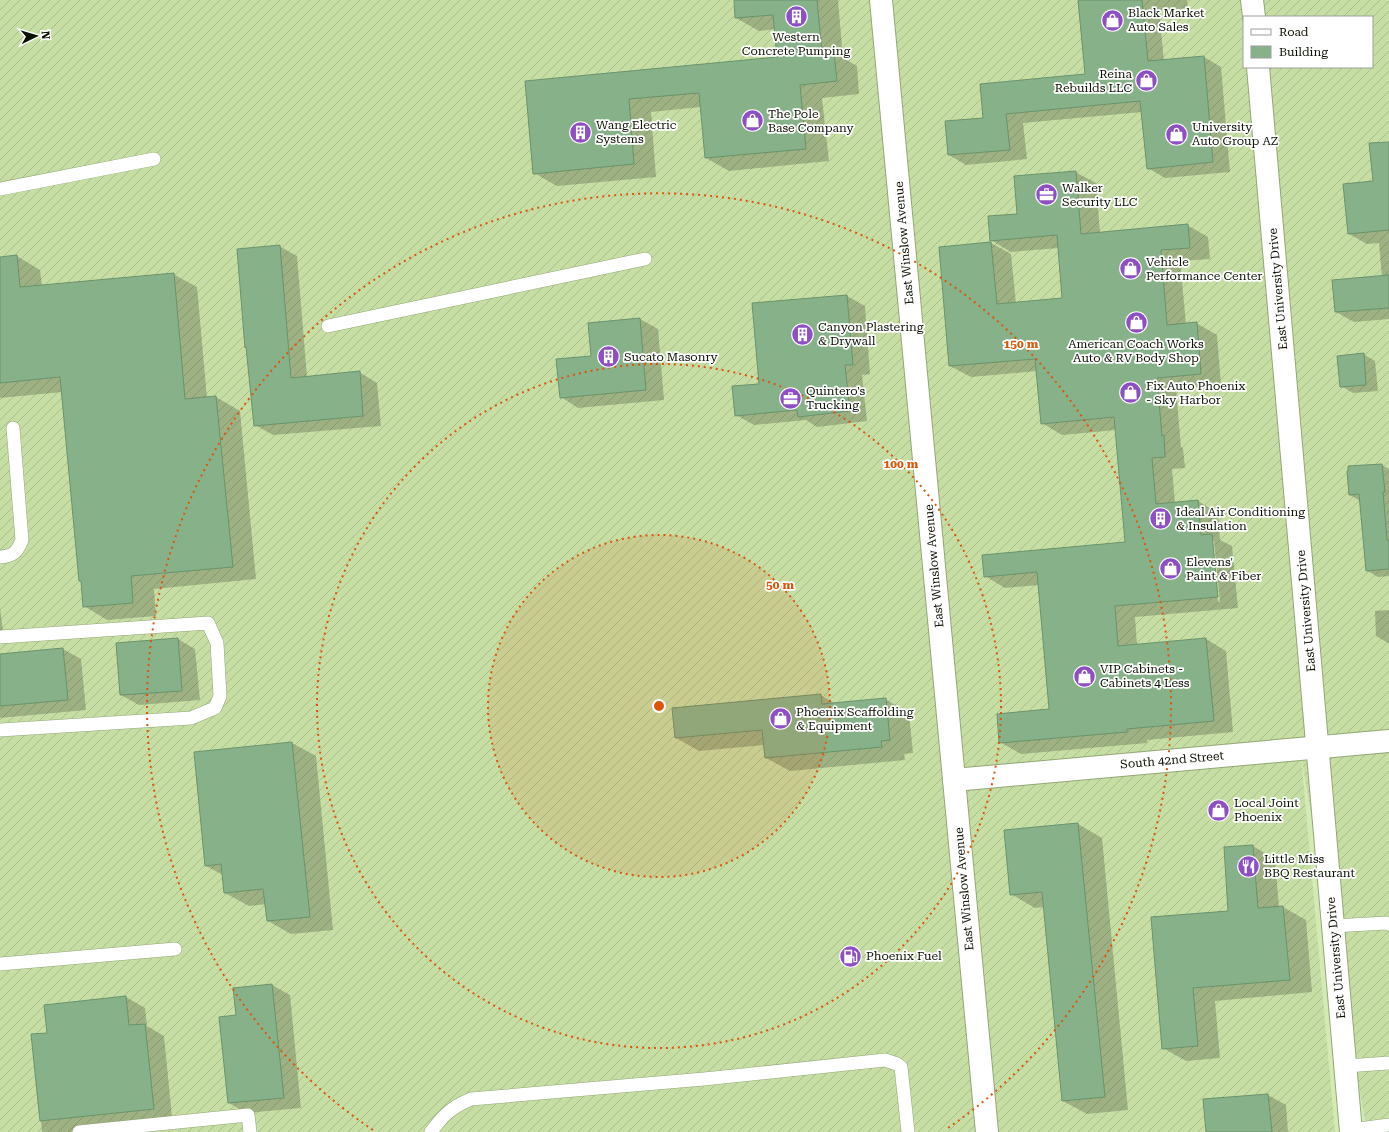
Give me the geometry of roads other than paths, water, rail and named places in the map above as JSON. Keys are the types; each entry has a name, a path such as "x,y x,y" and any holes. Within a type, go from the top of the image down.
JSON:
{"street":[{"name":"East Winslow Avenue","path":"881,0 987,1132"},
{"path":"1252,0 1254,16"},
{"name":"East University Drive","path":"1258,68 1351,1131"},
{"name":"South 42nd Street","path":"954,780 1389,741"}],"lane":[{"path":"0,189 154,159"},
{"path":"328,326 645,259"},
{"path":"0,557 7,557 17,551 22,540 13,428"},
{"path":"0,637 208,623 217,643 220,696 215,708 190,718 0,730"},
{"path":"1334,926 1389,924"},
{"path":"0,964 175,949"},
{"path":"431,1132 439,1121 455,1106 471,1099 704,1079 885,1060 901,1067 908,1132"},
{"path":"1346,1066 1389,1063"},
{"path":"80,1132 248,1115 250,1132"},
{"path":"1351,1131 1389,1125"}],"place":[{"name":"Western Concrete Pumping","path":"796,16"},
{"name":"Black Market Auto Sales","path":"1112,20"},
{"name":"Reina Rebuilds LLC","path":"1147,81"},
{"name":"The Pole Base Company","path":"753,121"},
{"name":"Wang Electric Systems","path":"580,132"},
{"name":"University Auto Group AZ","path":"1177,134"},
{"name":"Walker Security LLC","path":"1047,195"},
{"name":"Vehicle Performance Center","path":"1131,269"},
{"name":"American Coach Works Auto & RV Body Shop","path":"1136,323"},
{"name":"Canyon Plastering & Drywall","path":"803,334"},
{"name":"Sucato Masonry","path":"609,357"},
{"name":"Fix Auto Phoenix - Sky Harbor","path":"1131,393"},
{"name":"Quintero's Trucking","path":"791,398"},
{"name":"Ideal Air Conditioning & Insulation","path":"1161,519"},
{"name":"Elevens' Paint & Fiber","path":"1171,569"},
{"name":"VIP Cabinets - Cabinets 4 Less","path":"1084,676"},
{"name":"Phoenix Scaffolding & Equipment","path":"780,719"},
{"name":"Local Joint Phoenix","path":"1218,810"},
{"name":"Little Miss BBQ Restaurant","path":"1248,866"},
{"name":"Phoenix Fuel","path":"851,956"}]}
